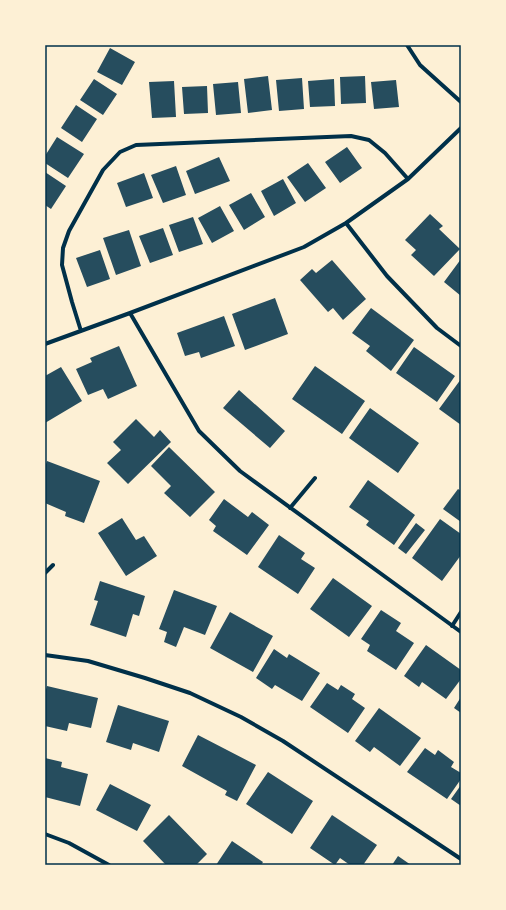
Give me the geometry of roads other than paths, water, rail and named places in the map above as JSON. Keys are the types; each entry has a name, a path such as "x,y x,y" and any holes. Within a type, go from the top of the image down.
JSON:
{"street":[{"path":"407,45 420,65 461,102"},
{"path":"45,344 304,246 346,223 408,179 461,128"},
{"path":"81,331 62,266 63,248 69,231 103,170 120,152 136,145 351,136 369,140 385,153 408,179"},
{"path":"346,223 387,276 437,328 461,346"},
{"path":"130,313 199,431 240,471 461,632"},
{"path":"290,508 315,478"},
{"path":"45,573 53,565"},
{"path":"452,626 461,612"},
{"path":"45,655 88,661 145,678 190,693 241,717 283,741 461,859"},
{"path":"45,834 69,843 109,865"}]}
